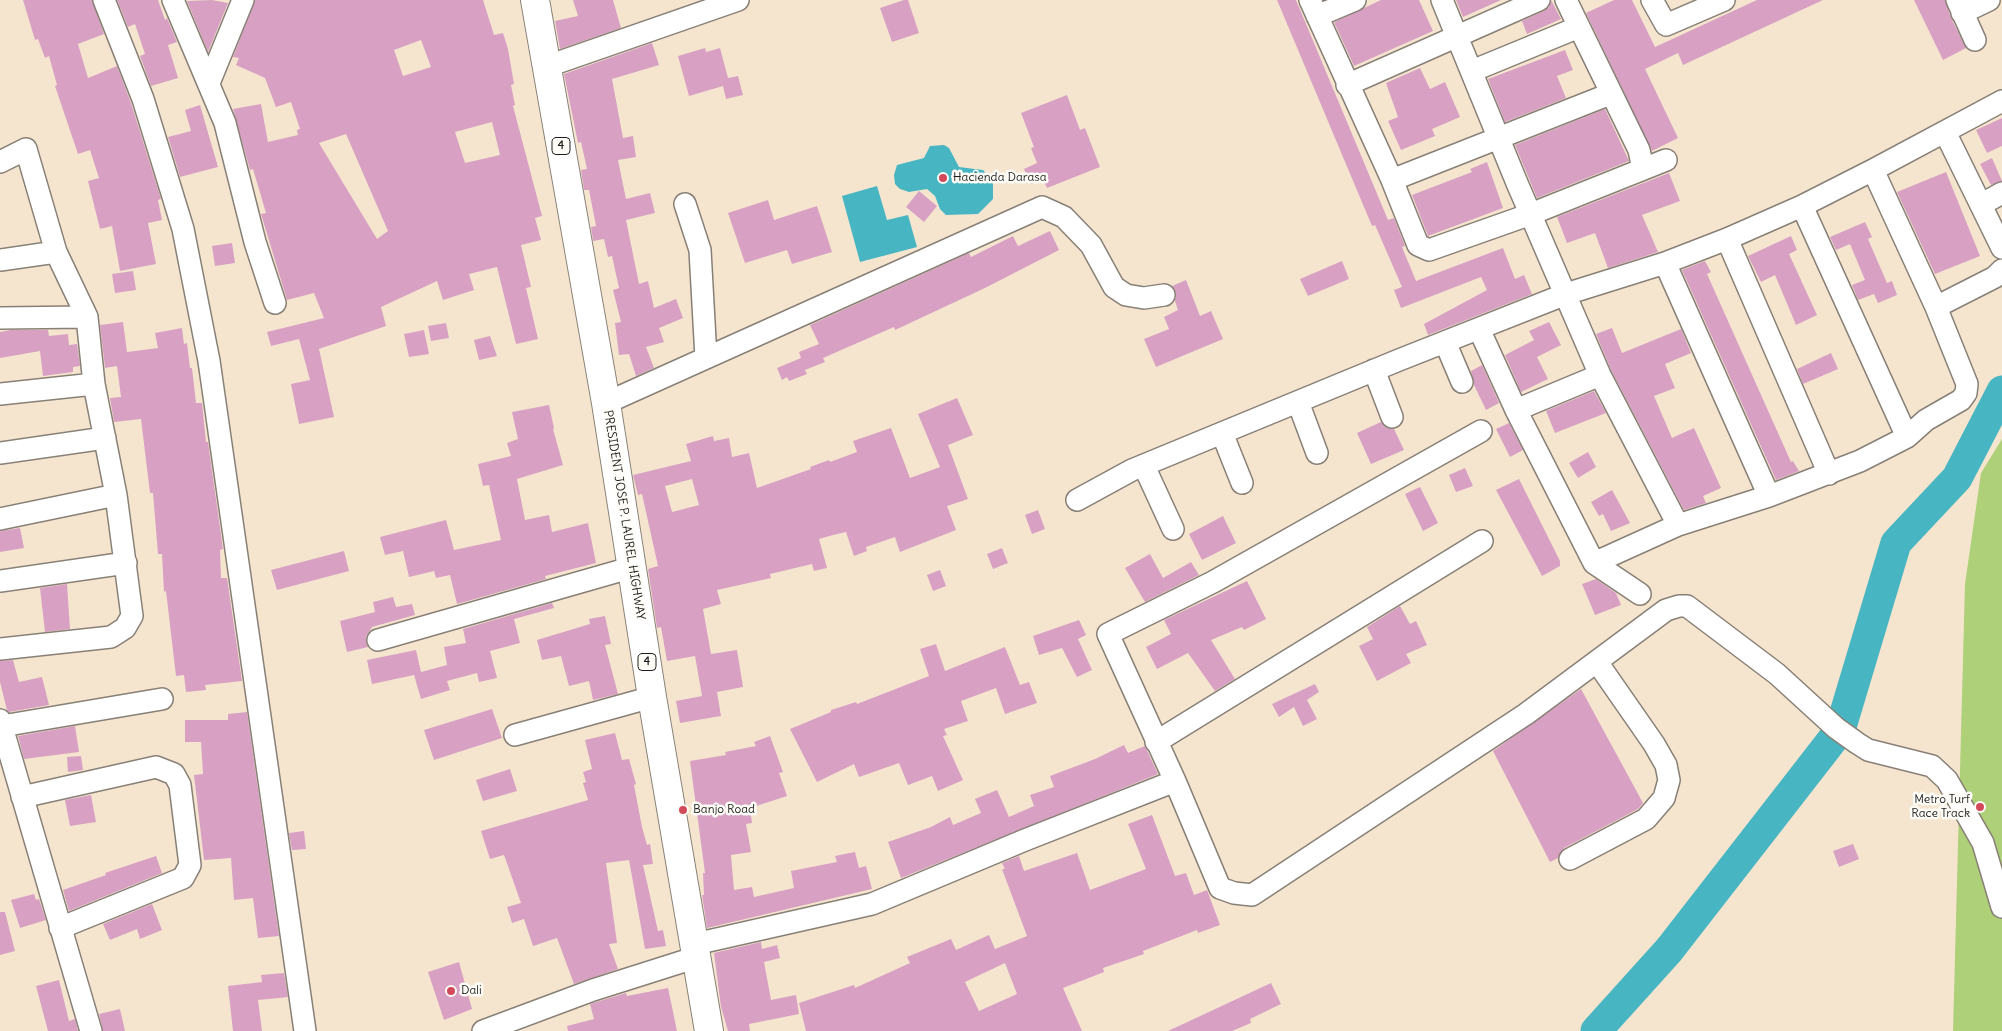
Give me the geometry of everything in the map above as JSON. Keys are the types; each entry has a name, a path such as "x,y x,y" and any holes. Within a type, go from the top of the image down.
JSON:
{"highway":[{"name":"PRESIDENT JOSE P. LAUREL HIGHWAY","path":"535,0 606,403 652,697 709,1031"}],"street":[{"path":"104,0 143,99 183,229 209,361 305,1031"},
{"path":"173,0 225,123 255,242 275,303"},
{"path":"209,83 243,0"},
{"path":"548,66 738,0"},
{"path":"1355,0 1314,8 1347,85 1392,180 1418,245 1429,250 1531,214 1666,160"},
{"path":"1442,0 1600,375 1678,525"},
{"path":"1347,85 1539,0"},
{"path":"1566,0 1610,94 1639,150 1643,169"},
{"path":"1652,0 1666,25 1724,0"},
{"path":"1975,40 1959,7 1989,0"},
{"path":"1472,71 1579,27"},
{"path":"1392,180 1610,94"},
{"path":"1077,500 1144,466 1374,370 1566,294 1665,263 1728,239 1802,206 2002,102"},
{"path":"1945,132 2002,248"},
{"path":"0,162 26,149 56,252 86,317 94,384 116,495 132,616 125,628 111,637 0,649"},
{"path":"1594,563 1678,525 1769,496 1860,461 1907,437 1926,420 1962,400 1966,393 1967,384 1936,308 1873,170"},
{"path":"1982,204 2002,193"},
{"path":"685,204 700,250 706,358"},
{"path":"1802,206 1907,437"},
{"path":"606,403 1042,207 1064,217 1091,245 1114,287 1126,296 1144,298 1164,296"},
{"path":"1728,239 1829,474"},
{"path":"0,260 56,252"},
{"path":"1665,263 1769,496"},
{"path":"1936,308 1996,277 2002,270"},
{"path":"0,318 86,317"},
{"path":"1479,329 1516,410 1594,563 1640,594"},
{"path":"1445,342 1462,382"},
{"path":"1374,370 1392,416"},
{"path":"1516,410 1600,375"},
{"path":"0,394 94,384"},
{"path":"1298,402 1317,453"},
{"path":"1481,430 1214,582 1108,634 1175,781 1220,888 1234,893 1252,894 1526,714 1666,610 1687,606 1776,674 1836,728 1857,743 1868,750 1932,766 1947,780 1983,843 2002,907"},
{"path":"1222,433 1242,483"},
{"path":"0,453 105,438"},
{"path":"1144,466 1173,529"},
{"path":"0,519 116,495"},
{"path":"1156,742 1482,541"},
{"path":"0,581 126,563"},
{"path":"378,640 633,567"},
{"path":"1570,858 1646,819 1664,798 1669,780 1666,765 1654,744 1597,662"},
{"path":"515,735 652,697"},
{"path":"91,1031 1,723 162,699"},
{"path":"22,798 156,767 174,774 180,785 190,865 183,878 60,928"},
{"path":"483,1031 696,950 872,904 1025,840 1175,781"}],"green space":[{"name":"Metro Turf Race Track","path":"2002,439 2002,1031 1953,1031 1965,584 1981,473"}],"water":[{"name":"Hacienda Darasa","path":"944,145 949,148 959,167 983,170 993,181 993,199 978,214 946,215 940,209 935,196 927,189 909,192 900,189 895,184 894,175 897,165 924,158 930,146"},
{"path":"877,186 887,220 908,215 917,247 860,262 842,196"}],"building":[{"path":"23,0 92,0 104,34 78,44 88,78 117,66 131,103 161,199 158,200 162,220 148,223 156,264 120,271 112,226 100,229 88,181 99,178 90,150 78,154 55,86 57,85 49,56 45,58 38,39 35,40"},
{"path":"117,0 158,0 165,20 167,18 177,42 168,45 178,78 151,86 140,56 145,54 135,24 128,27"},
{"path":"212,0 228,3 208,52 187,1"},
{"path":"255,0 483,0 494,35 503,33 508,49 514,84 511,85 515,105 513,106 542,216 535,218 541,240 521,245 531,287 526,288 538,339 516,344 497,267 469,274 474,290 443,300 437,281 381,307 386,326 319,349 334,417 299,424 291,384 310,380 299,339 271,346 267,332 324,318 314,293 287,300 261,214 266,213 253,169 250,170 233,109 261,104 268,142 298,135 297,130 300,129 291,102 276,107 265,78 236,65 239,58 233,57","holes":["421,40 431,67 403,76 394,50","492,122 500,155 465,163 455,132","346,134 388,231 377,239 319,143"]},
{"path":"573,0 613,0 621,28 560,49 555,21 578,16"},
{"path":"908,0 919,33 892,42 880,8"},
{"path":"1277,0 1296,0 1388,220 1394,218 1405,246 1402,247 1416,281 1503,248 1515,279 1524,275 1532,294 1428,335 1424,324 1487,290 1481,277 1401,308 1394,290 1402,287 1375,225 1372,226"},
{"path":"1381,0 1419,0 1433,31 1354,66 1334,22"},
{"path":"1456,0 1501,0 1463,17"},
{"path":"1551,0 1561,19 1527,34 1522,21 1544,11 1549,7"},
{"path":"1614,0 1632,0 1655,47 1757,0 1823,0 1683,65 1678,53 1645,69 1678,138 1652,151 1586,13"},
{"path":"1914,0 1945,0 1951,18 1966,48 1943,60"},
{"path":"652,43 659,65 612,79 623,138 633,136 636,157 618,160 626,199 650,193 655,213 626,220 639,284 648,281 654,308 676,299 683,318 659,328 664,342 646,347 654,368 636,376 629,354 619,355 615,323 621,322 613,290 619,288 612,256 608,257 604,239 593,241 591,227 596,226 589,190 584,190 581,170 587,169 581,142 578,143 564,74"},
{"path":"705,48 706,52 720,48 728,78 738,76 743,95 726,99 723,86 689,96 678,56"},
{"path":"1565,50 1573,70 1557,76 1566,98 1505,122 1488,79"},
{"path":"1420,68 1430,89 1445,82 1460,117 1432,129 1435,136 1401,150 1388,121 1398,117 1386,83"},
{"path":"1067,95 1080,130 1085,128 1100,167 1047,188 1043,179 1031,184 1024,169 1037,163 1031,148 1034,147 1021,113"},
{"path":"200,105 218,167 180,177 168,137 191,131 185,110"},
{"path":"1605,109 1629,161 1537,198 1515,145"},
{"path":"2002,118 2002,146 1987,153 1976,130"},
{"path":"1992,158 2002,181 1991,185 1980,164"},
{"path":"1487,162 1503,208 1428,236 1412,195 1472,172 1470,169"},
{"path":"1946,172 1980,256 1935,274 1897,192"},
{"path":"1669,173 1680,201 1642,215 1658,252 1608,268 1595,233 1567,243 1557,217"},
{"path":"919,191 937,206 924,222 906,207"},
{"path":"768,200 774,220 817,206 832,252 792,264 787,250 745,263 728,213"},
{"path":"1865,222 1872,237 1868,239 1887,283 1892,281 1897,295 1878,303 1874,294 1858,300 1852,285 1865,280 1850,244 1836,250 1830,237"},
{"path":"1050,231 1059,250 985,288 895,330 894,327 823,358 825,362 805,370 807,374 789,381 787,377 782,380 777,368 801,358 799,352 819,344 810,325 969,253 971,257 1013,236 1018,246"},
{"path":"1791,236 1797,250 1789,254 1817,315 1796,325 1775,275 1761,282 1748,256"},
{"path":"232,243 235,263 215,266 212,246"},
{"path":"1342,261 1349,279 1308,296 1300,279"},
{"path":"1705,261 1711,272 1707,274 1791,462 1793,461 1799,471 1776,480 1682,270"},
{"path":"133,271 136,290 115,293 112,274"},
{"path":"1186,280 1200,316 1211,311 1223,339 1156,367 1144,339 1169,329 1164,317 1178,310 1175,301 1176,293 1172,286"},
{"path":"123,322 127,352 158,348 155,333 182,328 184,344 187,343 196,403 202,403 206,442 208,442 223,549 220,550 221,578 227,578 242,681 205,685 206,690 186,692 184,675 176,676 166,591 164,592 162,554 158,554 153,493 150,493 141,419 114,422 110,398 121,397 117,366 105,368 100,325"},
{"path":"1549,322 1561,345 1537,357 1548,379 1521,392 1505,355 1534,340 1529,331"},
{"path":"446,323 449,338 431,341 428,326"},
{"path":"1612,328 1622,353 1681,329 1691,353 1665,364 1675,388 1654,396 1672,438 1694,428 1721,488 1703,496 1706,503 1684,510 1611,370 1596,334"},
{"path":"11,330 48,330 49,336 68,334 69,345 77,344 80,366 73,367 73,372 43,376 40,351 0,358 0,332"},
{"path":"424,330 429,354 409,357 404,334"},
{"path":"490,336 497,356 479,360 474,340"},
{"path":"1831,353 1838,369 1803,384 1797,369"},
{"path":"1482,365 1499,403 1486,410 1474,385 1471,371"},
{"path":"1594,391 1606,413 1555,433 1546,411"},
{"path":"957,398 973,435 948,445 968,499 947,506 956,530 900,552 895,537 866,547 867,551 854,556 846,532 833,535 819,539 827,568 814,571 812,564 770,574 771,578 717,590 721,604 703,609 711,654 737,650 743,687 717,692 721,716 680,723 676,701 702,696 695,656 667,661 661,627 657,628 648,569 658,566 642,494 638,495 633,475 691,461 686,444 713,436 714,441 729,438 732,457 749,453 757,488 811,469 810,467 829,460 830,462 857,452 853,441 891,428 910,478 940,467 918,414","holes":["692,479 699,505 672,512 665,486"]},
{"path":"549,405 553,429 563,465 517,479 525,520 549,515 552,532 588,523 596,563 545,576 546,579 457,604 450,575 436,578 434,571 409,577 403,551 385,555 380,537 446,520 454,550 501,540 489,485 483,486 478,464 511,456 507,443 518,439 512,412"},
{"path":"1381,422 1385,427 1394,429 1404,450 1371,464 1357,433"},
{"path":"1509,423 1523,450 1510,457 1496,429"},
{"path":"1588,452 1596,467 1578,478 1569,463"},
{"path":"1465,468 1473,486 1456,492 1449,475"},
{"path":"1519,479 1560,561 1560,566 1542,576 1496,490"},
{"path":"1420,487 1438,523 1423,531 1405,494"},
{"path":"1612,490 1630,523 1611,531 1603,514 1599,516 1591,502"},
{"path":"1038,510 1045,529 1032,534 1025,515"},
{"path":"1223,516 1236,543 1202,560 1189,534"},
{"path":"20,528 24,548 0,552 0,531"},
{"path":"1002,548 1008,563 993,569 987,554"},
{"path":"344,551 349,571 277,590 271,570"},
{"path":"1150,554 1163,578 1191,562 1199,575 1145,602 1125,568"},
{"path":"940,570 946,586 933,591 927,575"},
{"path":"1596,579 1616,593 1621,605 1595,615 1582,584"},
{"path":"1247,581 1266,619 1244,630 1242,627 1211,640 1235,679 1215,691 1188,653 1157,669 1146,647 1171,634 1164,620"},
{"path":"67,584 70,629 45,632 40,588"},
{"path":"393,597 396,607 412,604 415,615 372,627 366,637 368,647 347,652 340,621 375,612 373,602"},
{"path":"552,603 554,608 514,619 520,643 490,651 497,678 479,682 477,673 447,681 450,690 421,699 414,675 372,684 367,660 416,650 421,672 447,665 444,647 466,643 463,629"},
{"path":"1400,606 1410,624 1416,621 1427,645 1406,654 1411,663 1377,681 1359,646 1373,639 1367,627"},
{"path":"605,616 611,644 605,645 618,694 593,700 589,681 569,686 561,656 542,660 537,640 590,624 589,619"},
{"path":"1079,620 1086,635 1078,639 1092,670 1077,677 1062,648 1039,655 1033,636"},
{"path":"936,644 945,671 1005,647 1020,685 1029,682 1037,703 1005,714 996,688 961,701 968,721 944,729 947,735 943,736 963,780 938,791 932,776 908,785 899,763 859,777 854,764 817,782 790,729 831,712 831,710 856,702 857,704 929,676 920,649"},
{"path":"13,660 19,682 42,677 49,705 9,712 7,710 0,682 0,661"},
{"path":"1315,684 1319,692 1307,700 1317,719 1303,726 1294,707 1279,717 1272,704"},
{"path":"1581,689 1643,803 1638,809 1564,848 1558,858 1550,862 1493,751"},
{"path":"492,709 502,738 434,760 424,730"},
{"path":"247,712 279,936 258,938 253,898 234,900 231,858 204,860 194,775 203,774 201,742 185,742 185,720 228,720 228,714"},
{"path":"75,726 79,752 24,759 18,736"},
{"path":"615,733 622,760 629,759 636,784 634,785 642,827 647,845 650,844 653,864 643,865 658,931 663,930 666,946 645,949 629,860 606,863 617,943 609,944 618,969 574,984 557,938 533,946 524,919 512,923 507,907 521,903 504,855 490,859 481,831 588,800 583,783 586,782 583,772 592,769 585,740"},
{"path":"770,736 783,772 779,773 787,796 750,808 752,823 746,824 751,852 731,855 734,890 752,887 754,897 794,888 791,871 837,862 835,856 855,852 859,868 866,866 872,889 707,928 702,895 704,895 703,873 705,873 690,761 726,755 725,752 756,746 754,742"},
{"path":"1124,745 1128,753 1145,746 1158,774 901,878 888,842 931,827 950,817 953,825 981,813 975,799 997,790 1009,817 1034,806 1030,795 1054,787 1050,776 1095,759"},
{"path":"81,756 83,770 68,772 67,757"},
{"path":"510,769 517,791 483,801 476,780"},
{"path":"91,795 96,822 70,826 65,800"},
{"path":"1152,815 1175,876 1186,873 1194,895 1207,890 1220,925 1198,933 1197,930 1143,951 1144,954 1103,968 1104,972 1063,988 1082,1031 806,1031 799,1003 854,985 855,988 910,963 907,957 951,939 956,950 989,935 995,949 1027,936 1002,869 1005,869 1002,863 1019,856 1024,871 1077,853 1090,890 1146,869 1128,824","holes":["1005,963 1017,994 979,1011 965,982"]},
{"path":"304,831 306,849 292,850 289,833"},
{"path":"1853,844 1859,859 1839,867 1833,851"},
{"path":"156,856 162,873 69,911 63,890 106,875 105,873"},
{"path":"34,894 36,900 39,899 46,920 20,928 11,900"},
{"path":"152,904 162,930 140,939 137,929 110,940 103,924"},
{"path":"0,912 5,912 15,951 0,955"},
{"path":"761,942 762,949 777,945 780,958 764,962 771,1000 796,995 799,1014 749,1024 750,1031 728,1031 721,1007 714,953"},
{"name":"Dali","path":"459,962 472,1009 444,1020 428,972"},
{"path":"284,973 288,997 258,1000 262,1031 233,1031 228,986 262,982 261,975"},
{"path":"59,980 69,1021 75,1019 78,1031 48,1031 36,986"},
{"path":"1271,983 1281,1004 1250,1019 1251,1023 1232,1031 1168,1031"},
{"path":"668,988 677,1031 568,1031 567,1026 594,1019 590,1004 626,993 627,996"},
{"path":"120,1009 125,1031 103,1031 99,1014"}],"waterway":[{"path":"1596,1031 1669,950 1840,730 1896,543 1957,478 2002,391"}],"place":[{"name":"Hacienda Darasa","path":"943,178"},
{"name":"Metro Turf Race Track","path":"1980,807"},
{"name":"Banjo Road","path":"683,810"},
{"name":"Dali","path":"451,991"}]}
